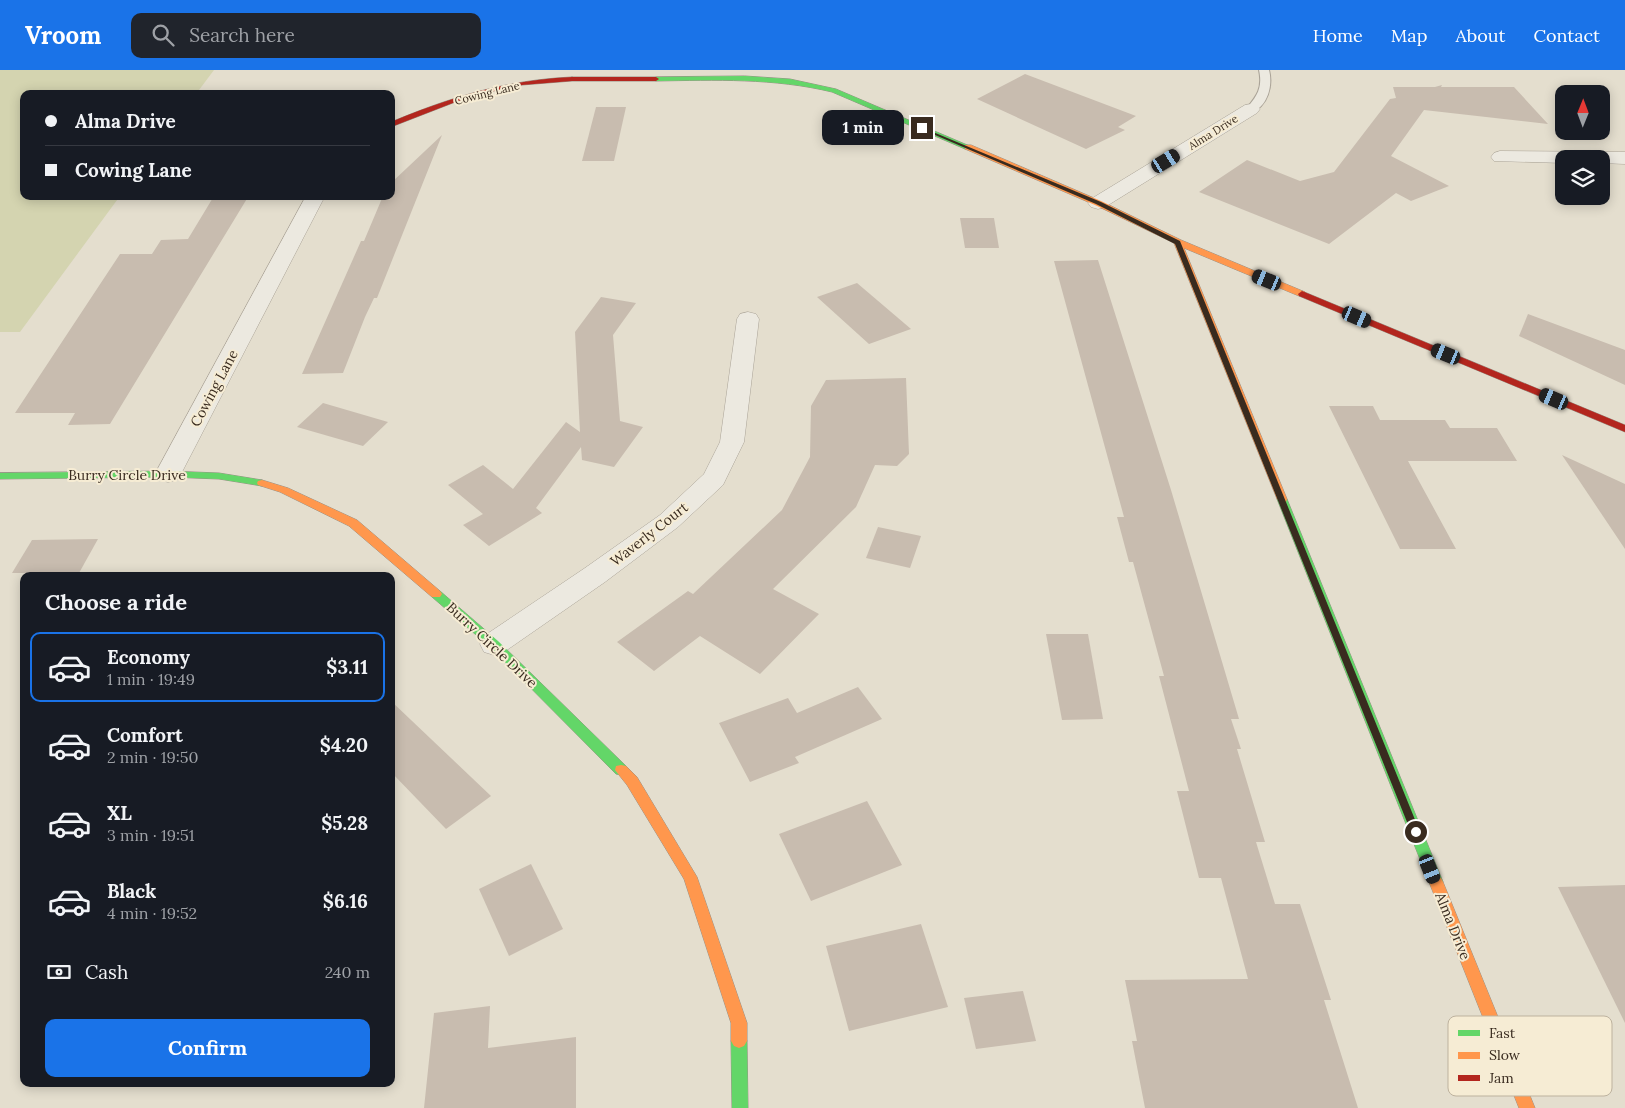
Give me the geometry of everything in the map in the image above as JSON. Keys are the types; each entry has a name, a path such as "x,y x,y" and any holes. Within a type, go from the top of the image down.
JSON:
{"street":[{"name":"Cowing Lane","path":"395,124 481,92 530,82 721,79 802,81 834,90 1098,203 1178,242 1625,429"},
{"name":"Alma Drive","path":"1098,203 1251,109"},
{"path":"1500,157 1625,158"},
{"name":"Cowing Lane","path":"168,474 314,200"},
{"name":"Alma Drive","path":"1178,242 1490,1016"},
{"name":"Waverly Court","path":"494,644 595,575 669,521 714,479 732,442 748,319"},
{"name":"Burry Circle Drive","path":"0,476 168,474 219,476 257,482 284,490 353,523 494,644 632,781 690,877 739,1023 740,1108"},
{"name":"Alma Drive","path":"1522,1096 1527,1108"}],"lane":[{"path":"1251,109 1258,104 1264,94 1267,78 1264,70"}],"green space":[{"path":"0,70 214,70 199,90 20,90 20,200 117,200 20,332 0,332"}],"building":[{"path":"1025,74 1136,116 1118,127 1125,130 1086,149 977,99"},
{"path":"1442,85 1441,87 1514,87 1548,124 1424,110 1391,156 1449,186 1411,201 1396,193 1329,244 1199,192 1247,160 1300,181 1334,172 1390,99 1396,98 1393,87 1435,87"},
{"path":"596,107 626,107 614,161 582,161"},
{"path":"442,135 377,298 374,298 365,317 343,373 302,374 381,200 395,200 395,179"},
{"path":"212,200 246,200 110,424 68,425 75,413 15,413 120,254 152,254 161,240 188,239"},
{"path":"960,218 994,218 999,248 965,248"},
{"path":"1098,260 1171,490 1239,719 1231,719 1241,749 1237,749 1265,842 1256,842 1275,904 1300,904 1331,1000 1324,1000 1358,1108 1145,1108 1132,1041 1137,1041 1125,980 1248,979 1221,878 1199,878 1177,791 1189,791 1159,676 1164,676 1133,562 1129,562 1117,517 1124,517 1054,261"},
{"path":"857,283 911,329 869,344 817,297"},
{"path":"601,297 636,303 613,335 620,421 643,427 614,467 582,460 581,447 536,508 542,513 489,546 463,525 483,514 448,485 483,465 513,489 566,422 580,432 575,332"},
{"path":"1528,314 1625,350 1625,385 1519,336"},
{"path":"906,378 909,454 897,466 875,465 856,507 773,589 819,614 760,674 700,636 654,671 617,642 688,591 693,594 782,510 810,457 811,406 826,380"},
{"path":"323,403 388,422 363,446 297,427"},
{"path":"1329,406 1373,406 1380,420 1445,420 1450,428 1497,428 1517,461 1408,461 1456,549 1400,549"},
{"path":"1562,455 1625,484 1625,549"},
{"path":"878,527 921,536 910,568 866,558"},
{"path":"98,539 80,572 12,573 32,540"},
{"path":"1046,634 1088,634 1103,719 1062,720"},
{"path":"858,687 882,719 795,757 799,763 750,782 719,723 788,698 797,713"},
{"path":"395,705 491,796 446,829 395,776"},
{"path":"867,801 902,865 811,901 779,834"},
{"path":"531,864 563,929 509,956 479,889"},
{"path":"1625,885 1625,1023 1558,887"},
{"path":"921,924 948,1007 849,1031 826,946"},
{"path":"1023,991 1036,1041 976,1049 964,998"},
{"path":"490,1006 488,1048 576,1037 576,1108 424,1108 434,1013"}],"traffic: fast":[{"path":"656,79 745,78 790,81 812,85 834,90 968,147"},
{"path":"0,476 168,474 219,476 262,483"},
{"path":"1282,499 1436,882"},
{"path":"436,594 494,644 621,770"},
{"path":"739,1041 740,1108"}],"traffic: slow":[{"path":"968,147 1098,203 1178,242 1302,294"},
{"path":"1178,242 1282,499"},
{"path":"262,483 284,490 353,523 436,594"},
{"path":"621,770 632,781 690,877 739,1023 739,1041"},
{"path":"1436,882 1490,1016"},
{"path":"1522,1096 1527,1108"}],"traffic: jam":[{"path":"395,123 455,100 488,90 522,83 572,79 656,79"},
{"path":"1302,294 1625,429"}],"route":[{"path":"922,128 1098,203 1178,242 1416,832"}]}
